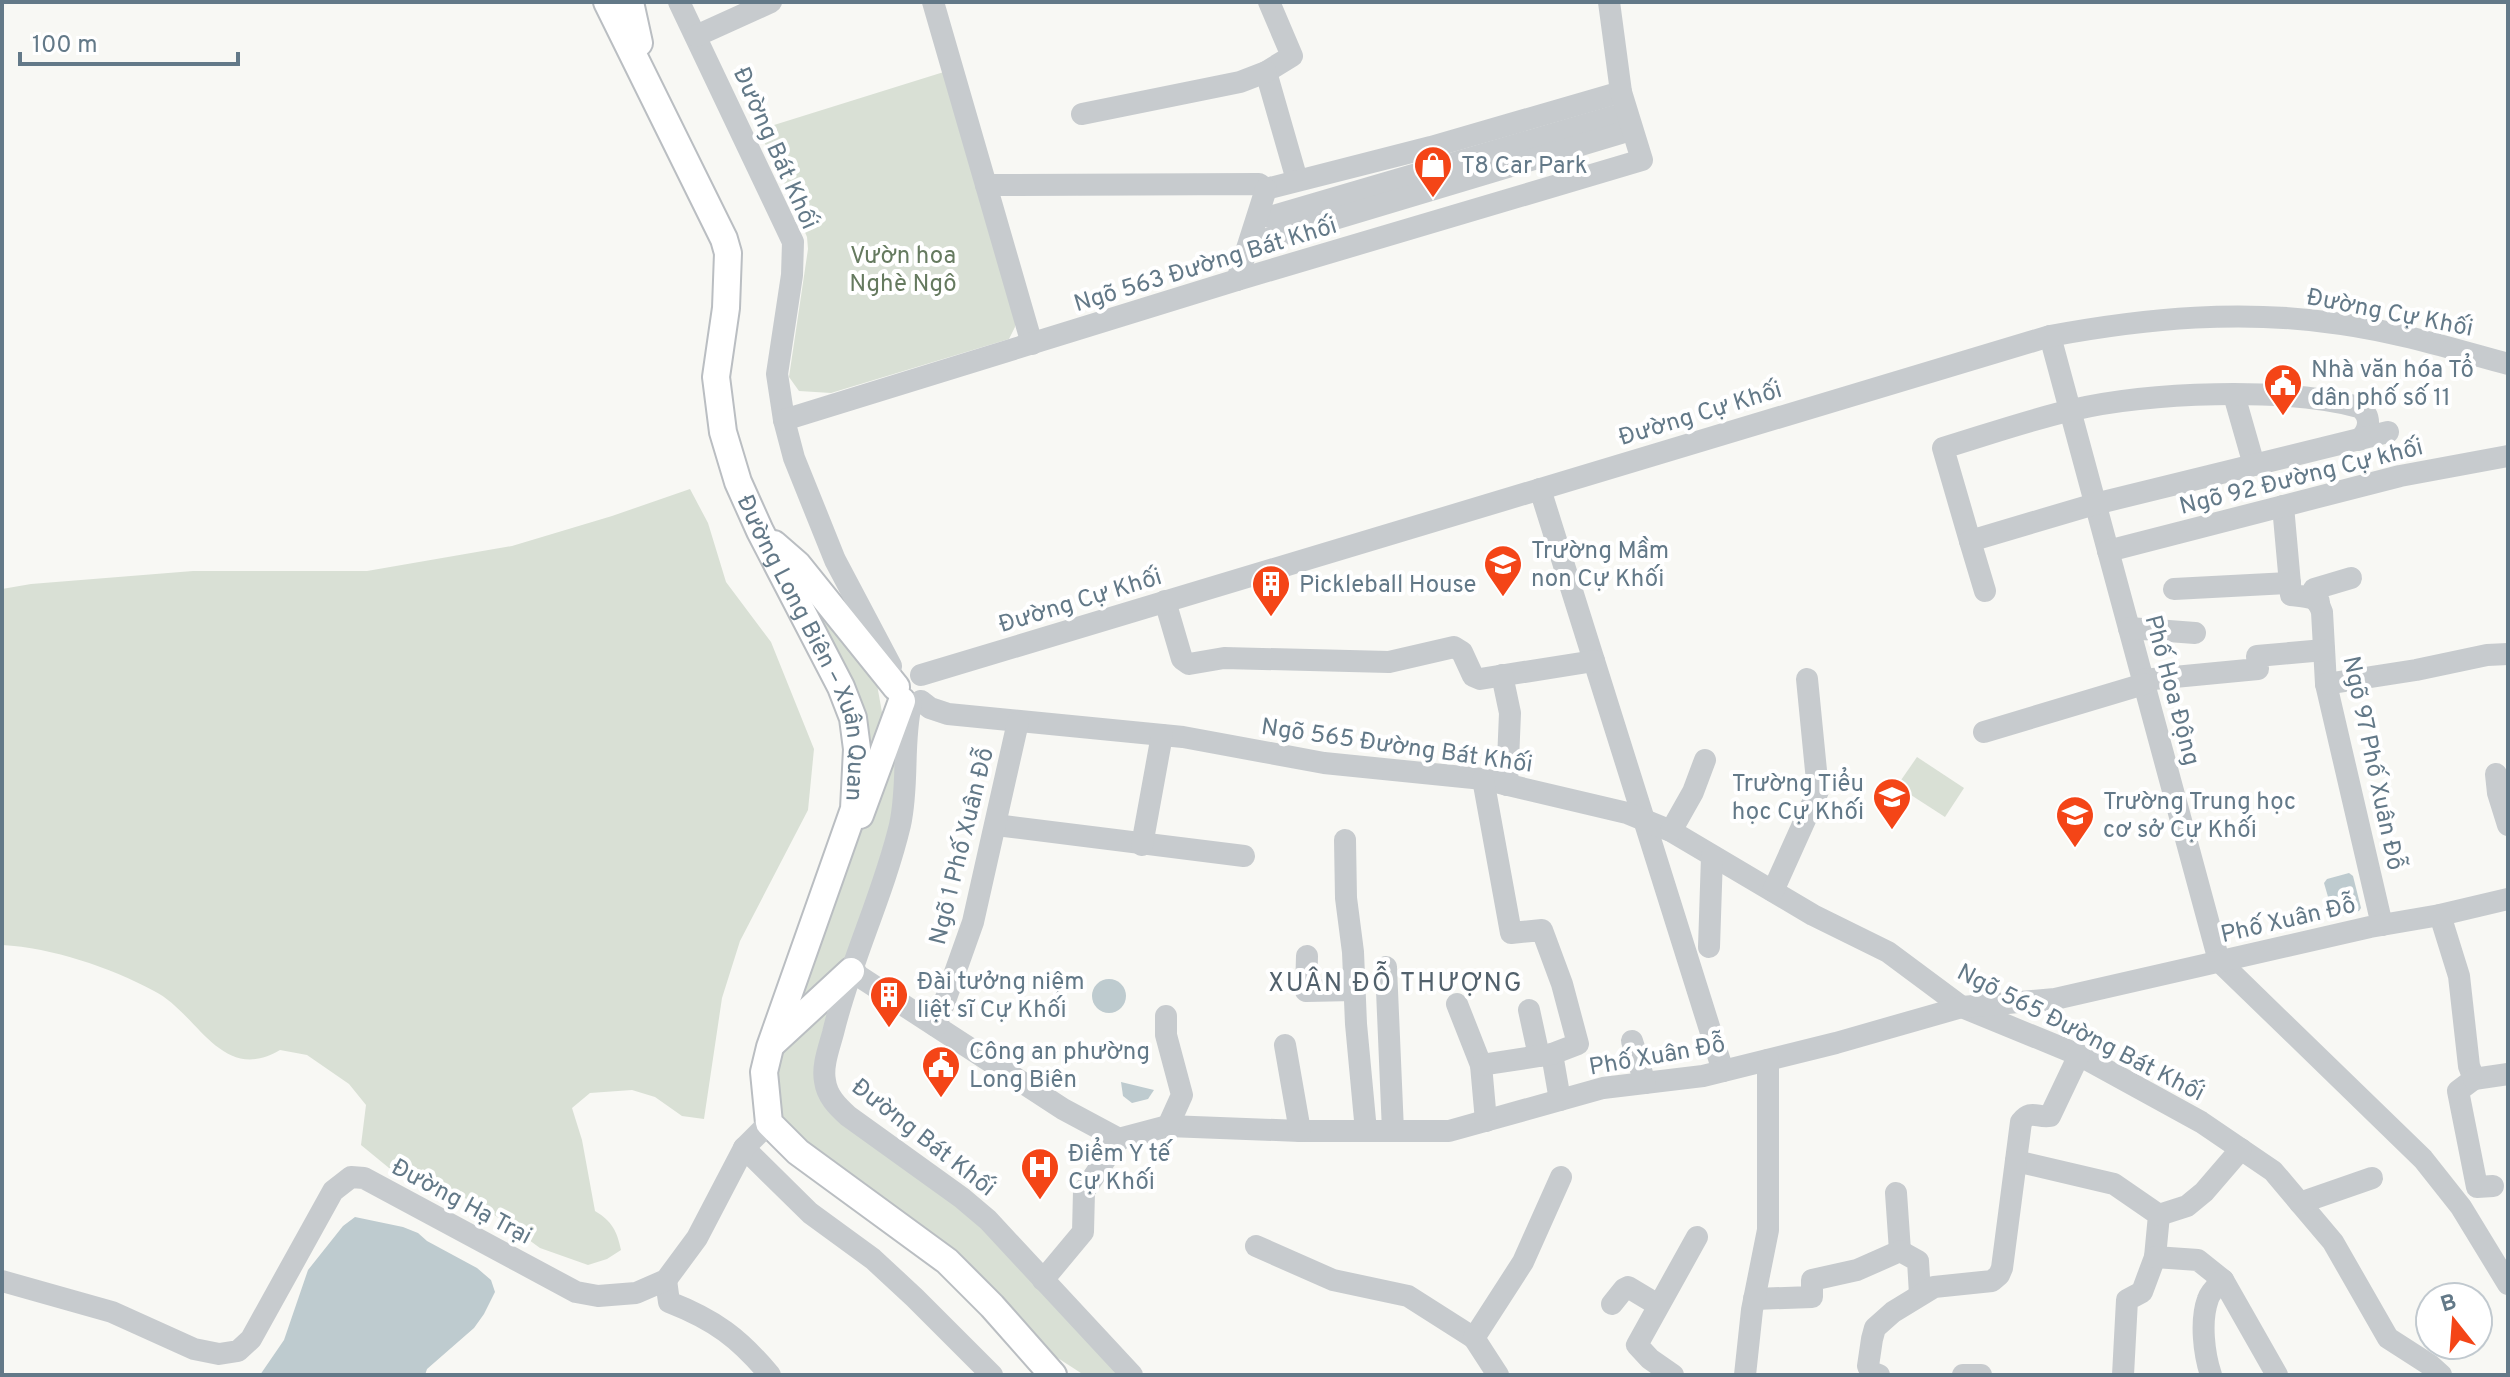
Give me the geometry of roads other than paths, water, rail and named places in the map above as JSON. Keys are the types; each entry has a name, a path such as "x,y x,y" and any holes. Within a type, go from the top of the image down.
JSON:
{"main road":[{"name":"Đường Long Biên – Xuân Quan","path":"607,2 724,239 728,253 726,308 716,377 723,432 738,482 760,531 841,687 853,718 857,749 854,809 770,1047 764,1072 769,1123"},
{"path":"630,2 646,78"},
{"path":"760,531 797,564 909,691 867,801 835,861"},
{"path":"770,1047 851,971"},
{"path":"769,1123 798,1152 947,1261 1053,1375"},
{"path":"1029,1347 1074,1375"}],"street":[{"name":"Đường Bát Khối","path":"679,2 793,242 792,275 777,374 794,458 835,560 885,658 909,691 907,766 900,825 851,971 825,1066 828,1093 850,1118 988,1220 1132,1375"},
{"path":"696,36 771,2"},
{"path":"933,2 1032,344"},
{"path":"1082,114 1240,82 1266,72 1292,56 1269,2"},
{"path":"1266,189 1431,147 1621,92 1609,2"},
{"path":"1266,72 1297,180"},
{"name":"Ngõ 563 Đường Bát Khối","path":"784,420 1237,280 1642,160 1621,92"},
{"path":"1270,217 1438,170 1618,125"},
{"path":"1438,170 1454,217"},
{"path":"1264,240 1438,170"},
{"path":"986,185 1259,184 1266,189"},
{"path":"1237,280 1266,189"},
{"name":"Đường Cự Khối","path":"909,691 1165,601 2050,336 2118,323 2192,316 2266,316 2357,327 2420,339 2508,364"},
{"name":"Phố Hoa Động","path":"2050,336 2219,961"},
{"path":"2234,395 2254,465"},
{"path":"1985,591 1943,448 2070,410 2145,399 2234,395 2288,397 2359,407 2366,414 2368,423 2366,432 2359,440"},
{"path":"1970,541 2095,504 2388,432"},
{"name":"Ngõ 92 Đường Cự khối","path":"2108,551 2400,476 2508,456"},
{"path":"1540,489 1723,1071"},
{"path":"2283,506 2291,595 2313,597 2321,607"},
{"path":"2321,607 2314,589 2351,578"},
{"path":"2174,589 2290,583"},
{"path":"1165,601 1182,659 1189,664 1224,658 1389,662 1454,647 1462,652 1470,673 1476,678 1594,661"},
{"name":"Ngõ 97 Phố Xuân Đỗ","path":"2321,607 2326,684 2382,925"},
{"path":"2129,628 2195,633"},
{"path":"1984,732 2144,682 2258,669 2257,656 2324,650"},
{"path":"2326,684 2487,655 2508,654"},
{"path":"1502,675 1510,713 1507,785"},
{"path":"1773,891 1818,791 1807,679"},
{"name":"Ngõ 565 Đường Bát Khối","path":"909,691 930,708 948,714 1162,735 1324,763 1483,779 1627,813 1671,831 1813,915 1888,952 1962,1007 2079,1055 2201,1122 2273,1171 2333,1242 2388,1338 2441,1375"},
{"name":"Ngõ 1 Phố Xuân Đỗ","path":"936,1026 973,922 1018,722"},
{"path":"1142,845 1162,735"},
{"path":"1671,831 1693,792 1705,760"},
{"path":"2496,774 2498,793 2508,825"},
{"path":"1481,1065 1546,1055 1578,1044 1562,984 1542,930 1511,933 1483,779"},
{"path":"996,825 1244,856"},
{"path":"1345,840 1346,898 1366,1131"},
{"path":"1709,947 1712,856"},
{"name":"Phố Xuân Đỗ","path":"1119,1139 1168,1126 1300,1131 1449,1131 1603,1088 1723,1071 1962,1007 2055,999 2508,899"},
{"path":"2440,915 2459,976 2469,1066 2474,1079"},
{"path":"2242,983 2249,954"},
{"path":"1307,956 1306,991 1354,990"},
{"path":"2219,961 2429,1166 2461,1207 2508,1284"},
{"path":"1386,967 1393,1131"},
{"path":"851,971 1063,1109 1119,1139 1084,1191 1083,1232 1043,1280"},
{"path":"1457,1004 1481,1065 1486,1121"},
{"path":"1529,1010 1560,1100"},
{"path":"1166,1016 1166,1035 1182,1095 1168,1126"},
{"path":"1632,1041 1645,1083"},
{"path":"1285,1045 1300,1131"},
{"path":"1875,1373 1868,1363 1875,1328 1934,1287 1992,1281 1999,1275 2021,1122 2026,1115 2033,1113 2050,1116 2079,1055"},
{"path":"1745,1375 1754,1299 1768,1230 1768,1060"},
{"path":"2493,1186 2477,1187 2458,1091 2474,1079 2508,1074"},
{"path":"769,1123 744,1148 697,1238 666,1280 669,1302 700,1314 744,1344 770,1375"},
{"path":"744,1148 810,1213 873,1259 905,1288 992,1375"},
{"path":"2159,1215 2187,1206 2204,1192 2241,1149"},
{"path":"2016,1161 2114,1184 2159,1215"},
{"name":"Đường Hạ Trại","path":"2,1281 112,1312 194,1349 219,1354 238,1351 251,1339 333,1191 351,1177 364,1178 576,1292 598,1296 636,1293 666,1280"},
{"path":"1474,1338 1523,1262 1561,1177"},
{"path":"2300,1203 2372,1178"},
{"path":"1896,1193 1900,1251"},
{"path":"2123,1375 2127,1300 2142,1292 2155,1257 2159,1215"},
{"path":"1673,1375 1650,1359 1637,1345 1697,1237"},
{"path":"1256,1246 1333,1280 1408,1296 1474,1338 1498,1375"},
{"path":"1754,1299 1812,1297 1812,1280 1857,1270 1900,1251"},
{"path":"1900,1251 1918,1261 1920,1294"},
{"path":"2155,1257 2198,1260 2223,1280 2277,1375"},
{"path":"2211,1375 2205,1347 2206,1306 2208,1296 2223,1280"},
{"path":"1612,1304 1628,1287 1658,1305"},
{"path":"1963,1375 1981,1375"}],"place":[{"name":"T8 Car Park","path":"1433,199"},
{"name":"Nhà văn hóa Tổ dân phố số 11","path":"2283,417"},
{"name":"Trường Mầm non Cự Khối","path":"1503,598"},
{"name":"Pickleball House","path":"1271,618"},
{"name":"Trường Tiểu học Cự Khối","path":"1892,831"},
{"name":"Trường Trung học cơ sở Cự Khối","path":"2075,849"},
{"name":"Đài tưởng niệm liệt sĩ Cự Khối","path":"889,1029"},
{"name":"Công an phường Long Biên","path":"941,1099"},
{"name":"Điểm Y tế Cự Khối","path":"1040,1201"}],"district":[{"name":"XUÂN ĐỖ THƯỢNG","path":"1396,982"}],"park label":[{"name":"Vườn hoa Nghè Ngô","path":"903,269"}]}
